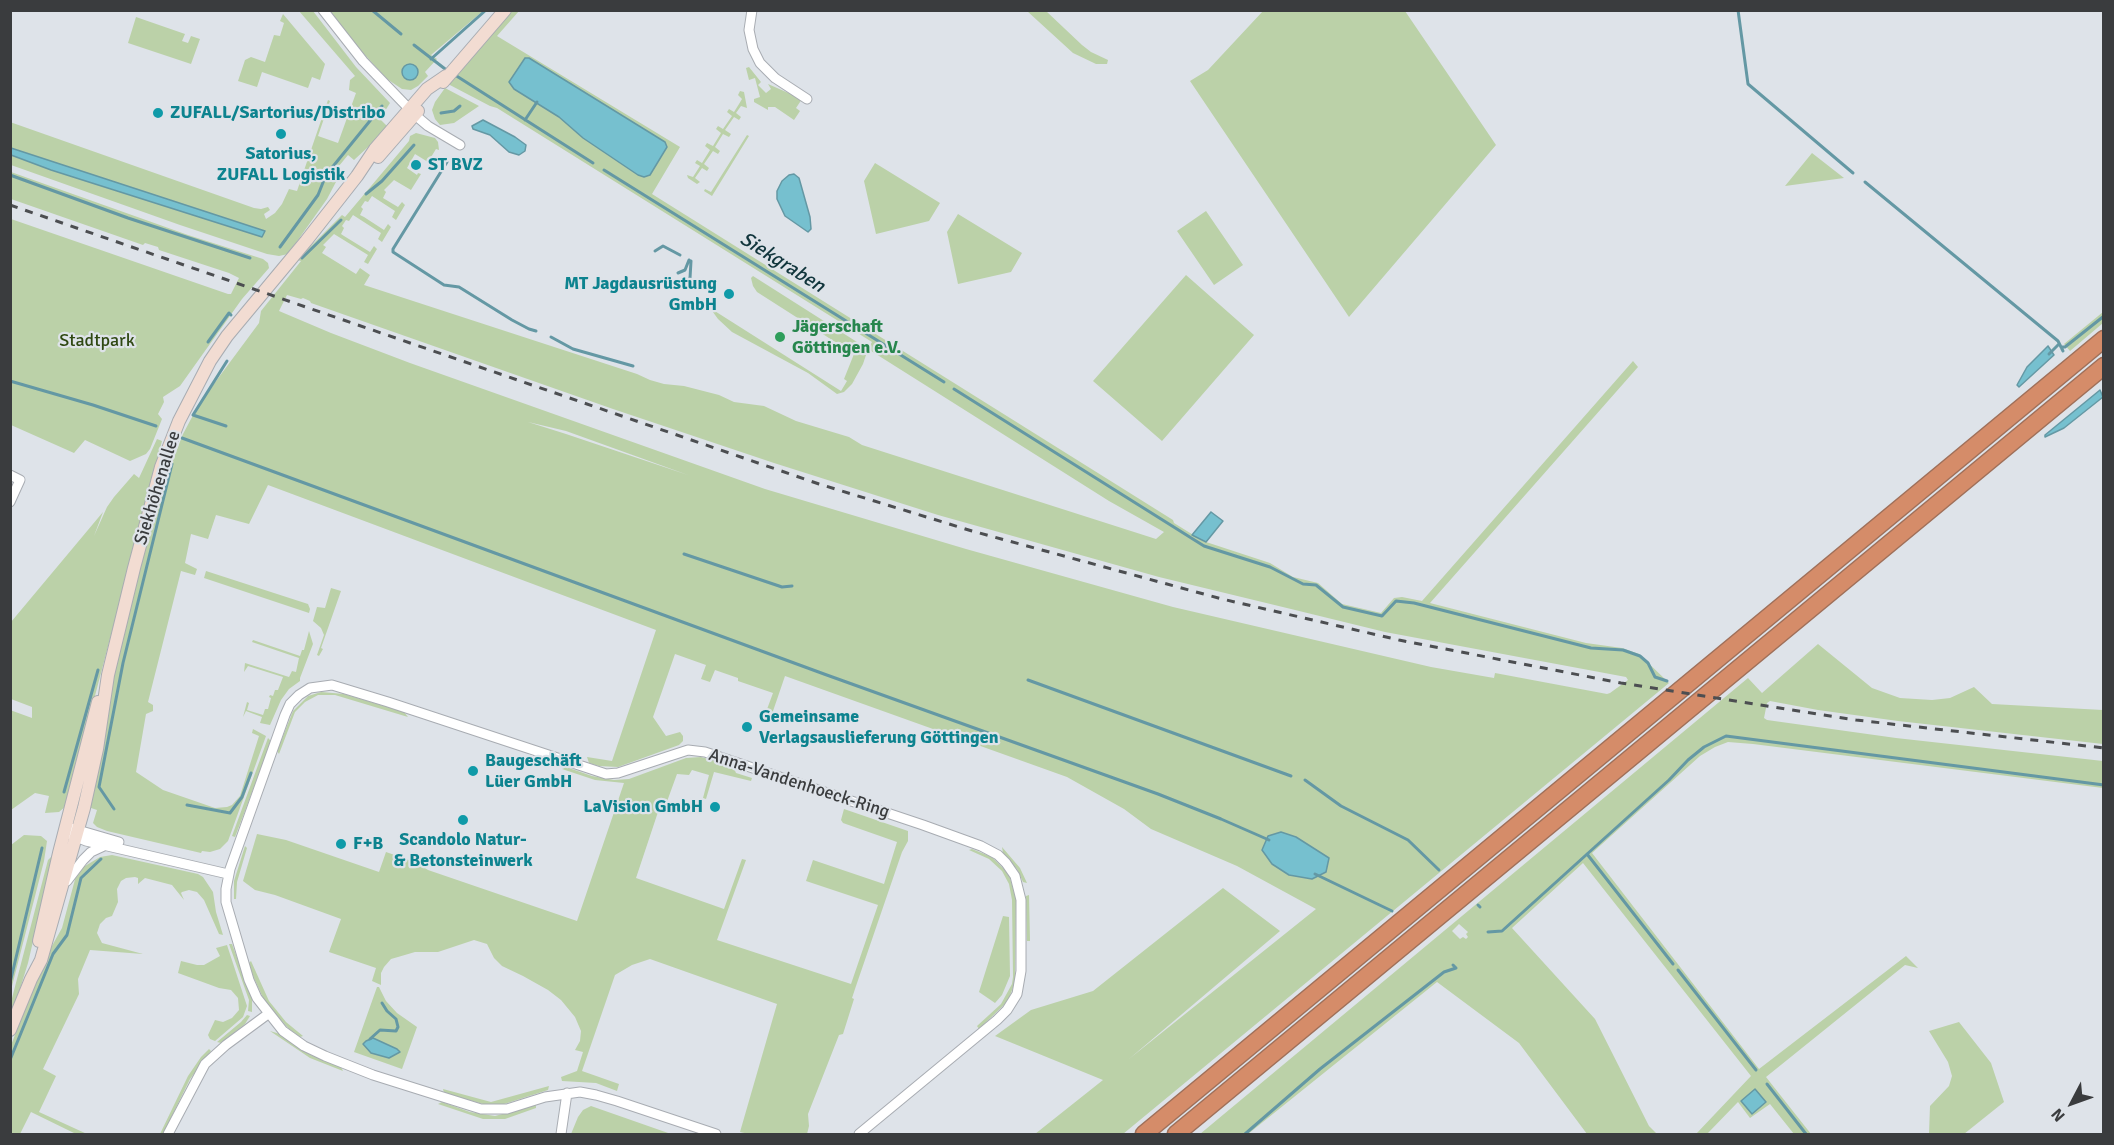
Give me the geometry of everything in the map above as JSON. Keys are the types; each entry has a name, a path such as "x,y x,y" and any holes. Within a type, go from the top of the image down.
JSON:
{"highway":[{"path":"1144,1134 2103,339"},
{"path":"1176,1134 2103,366"}],"main road":[{"name":"Siekhöhenallee","path":"31,979 71,832 84,808 97,749 108,675 145,522 161,467 194,389 227,336 357,176 375,149 505,10"},
{"name":"Siekhöhenallee","path":"10,1030 41,960 61,890 71,832"}],"street":[{"path":"323,10 363,61 412,112 428,126 460,145"},
{"path":"752,10 749,30 753,49 760,63 775,78 807,99"},
{"path":"10,476 20,480 10,502"},
{"name":"Anna-Vandenhoeck-Ring","path":"716,1134 596,1095 580,1092 567,1093 494,1111 465,1105 373,1075 325,1056 304,1046 283,1031 258,999 249,980 226,902 229,872 285,715 290,704 299,695 310,688 332,685 606,774 618,773 688,750 705,752 923,825 981,846 998,855 1006,863 1017,885 1021,900 1021,971 1017,994 1007,1010 997,1020 859,1134"},
{"path":"71,832 106,845 229,872"},
{"path":"71,832 229,872"},
{"path":"61,890 91,852 106,845"},
{"path":"168,1134 205,1064 226,1045 268,1014"},
{"path":"561,1134 567,1093"}],"green space":[{"path":"299,11 313,11 356,67 390,103 380,119 387,126 380,136 354,160 348,155 334,172 332,176 337,180 327,199 288,254 279,256 267,254 11,165 10,122 254,208 268,207 270,210 264,214 266,219 282,204 289,189 297,191 328,100 330,101 318,136 338,143 356,93 349,90 350,80 355,76"},
{"path":"329,11 483,11 431,55 437,59 425,72 428,76 411,90 402,89 387,79"},
{"path":"511,11 519,11 497,36 680,147 652,194 1203,541 1270,563 1293,577 1318,583 1342,604 1381,613 1394,598 1402,597 1422,601 1633,361 1638,367 1430,603 1586,643 1622,648 1639,654 1669,683 1123,1134 1035,1134 1103,1080 995,1036 1031,1010 1093,991 1223,888 1280,931 1129,1059 1316,909 1237,866 1151,829 1124,809 1067,777 785,676 772,714 766,712 773,693 715,670 710,682 701,679 706,665 675,654 653,717 666,736 680,732 683,741 679,745 618,767 589,763 587,757 612,761 656,630 268,485 249,524 216,515 208,539 191,534 185,563 197,569 195,575 181,571 148,702 153,705 153,711 146,714 136,772 163,790 215,808 227,807 240,796 259,736 252,733 253,729 266,736 228,841 220,849 201,853 97,827 93,823 97,810 88,807 120,645 171,451 176,452 199,404 259,323 261,311 301,261 297,260 342,215 345,217 409,141 410,136 416,133 435,138 439,150 436,149 428,162 415,154 407,168 417,175 421,174 411,190 394,180 384,190 386,192 383,198 398,207 402,202 405,205 396,220 392,217 395,211 372,196 361,207 363,209 360,215 384,230 388,224 391,227 382,242 378,239 381,233 353,215 342,226 344,228 341,234 344,236 370,252 374,246 377,249 368,264 364,262 368,255 334,234 323,245 326,247 322,253 356,274 360,268 370,275 364,285 650,380 719,395 734,402 764,406 796,421 849,437 862,445 1156,539 1164,532 1109,501 868,349 872,342 497,108 448,84","holes":["287,295 303,298 311,303 613,409 938,515 1159,577 1385,632 1626,677 1628,680 1607,694 1495,673 1494,678 1431,667 1173,607 966,549 765,489 410,363 279,311","528,422 566,431 688,475 566,434"]},
{"path":"1027,11 1046,11 1082,45 1108,60 1107,64 1096,64 1073,53"},
{"path":"1263,11 1405,11 1496,145 1349,317 1190,81 1208,70"},
{"path":"283,14 325,64 320,80 312,77 308,88 262,72 257,87 238,81 245,60 251,57 265,62 274,35 280,36 284,23 280,21"},
{"path":"136,17 185,34 182,41 188,43 191,36 200,39 191,64 128,43"},
{"path":"749,67 761,82 758,85 766,93 771,89 768,84 802,99 796,108 800,111 794,120 775,107 768,107 768,110 754,102 754,99 760,97 755,78 749,80 746,68"},
{"path":"445,88 479,106 454,123 440,125 432,110"},
{"path":"740,91 744,92 747,108 741,106 736,113 741,117 739,120 734,117 725,130 731,134 729,137 723,134 715,147 720,151 718,154 713,151 704,164 709,168 707,171 702,168 695,178 700,182 697,184 687,175 693,177 700,166 695,163 697,160 702,163 710,150 705,146 707,143 713,146 721,133 716,129 718,126 723,129 732,116 727,112 729,109 734,112 739,104 742,99 738,95"},
{"path":"747,135 749,136 712,196 704,191 705,189 711,192"},
{"path":"1812,153 1844,178 1785,186"},
{"path":"875,163 940,203 929,221 876,234 864,181"},
{"name":"Stadtpark","path":"11,172 263,259 268,263 269,268 242,299 180,386 163,397 164,402 158,414 162,419 146,454 130,461 85,440 74,453 11,425 11,219 228,294 231,294 239,278 159,250 158,247 145,243 143,245 11,199"},
{"path":"1206,211 1243,265 1214,285 1177,231"},
{"path":"958,214 1022,253 1011,272 958,284 947,232"},
{"path":"1186,275 1254,335 1162,441 1093,381"},
{"path":"753,276 868,349 852,384 844,392 837,394 808,373 732,332 718,319 710,308 841,391 847,381 844,379 854,354 757,292 751,278"},
{"path":"2103,312 2103,323 2070,351 2064,344"},
{"path":"157,439 162,441 66,806 59,812 45,813 49,796 35,793 11,810 10,710 32,718 32,707 11,699 11,622 103,512 94,536 114,497 134,474 139,478"},
{"path":"206,571 308,604 309,613 204,578"},
{"path":"331,588 341,591 319,656 317,655 324,635 321,628 313,621 317,607 325,608"},
{"path":"309,631 313,644 300,681 289,689 281,700 270,725 260,723 262,717 246,711 243,717 247,702 249,703 247,710 263,715 265,709 268,709 270,695 273,696 275,690 278,690 283,677 248,666 244,672 245,663 289,677 292,671 296,672 299,658 252,642 253,640 300,656"},
{"path":"1818,644 1872,688 1900,698 1932,700 1950,698 1974,687 1992,704 2103,710 2103,744 1898,721 1770,701 1767,703 1764,718 1767,720 1896,738 2103,761 2103,788 1728,742 1700,756 1592,853 1759,1069 1906,956 1918,968 1905,965 1766,1077 1811,1134 1794,1134 1770,1104 1750,1118 1738,1102 1707,1134 1696,1134 1751,1076 1583,863 1512,928 1595,1019 1649,1126 1657,1134 1587,1134 1519,1043 1437,982 1248,1134 1200,1134 1748,678 1762,693","holes":["1459,924 1468,932 1466,939 1463,937 1460,939 1452,931"]},
{"path":"321,692 344,694 404,712 408,717 335,695 318,695 305,702 295,712 279,754 277,751 293,711 308,696"},
{"path":"268,738 271,741 235,837 232,836"},
{"path":"701,757 733,766 736,773 752,778 751,781 714,772 706,799 703,798 709,775 692,770 689,775 677,774 665,807 660,806 636,878 724,909 742,859 746,860 717,940 851,984 878,905 806,881 813,860 884,884 897,842 843,823 841,820 844,809 908,831 908,841 902,852 856,986 843,1034 839,1035 808,1114 807,1134 740,1132 777,1004 650,959 632,965 615,975 582,1071 619,1084 617,1091 596,1083 562,1081 561,1077 577,1071 583,1052 575,1050 580,1041 581,1031 575,1017 561,1000 548,990 502,966 494,958 487,944 474,940 438,952 415,952 391,959 381,973 381,985 372,981 376,968 329,952 341,919 255,890 243,881 257,834 286,840 379,872 386,852 426,866 428,870 577,921 624,783 595,780 562,769 566,767 592,776 614,780 629,779 686,758"},
{"path":"24,835 41,836 47,841 11,990 11,845"},
{"path":"245,846 247,848 237,882 236,899 234,899 234,881"},
{"path":"1002,847 1020,868 1027,883 1023,882 1017,869 1003,853"},
{"path":"972,849 992,857 1005,870 1010,878 1016,899 1015,982 1008,1001 979,1029 977,1026 1001,1004 1012,984 1012,900 1009,884 1002,871 989,859 969,850"},
{"path":"53,855 28,963 11,1018 11,1002 48,860"},
{"path":"112,855 203,877 213,892 223,935 219,934 204,900 197,892 189,890 182,892 184,900 172,885 145,878 138,884 138,878 135,877 121,881 117,889 118,902 112,916 100,924 97,933 102,943 143,954 90,950 78,979 79,994 43,1069 56,1076 39,1112 87,1134 76,1134 31,1112 20,1134 11,1134 11,1045 48,953 62,928 77,872 83,864 85,866 100,857"},
{"path":"1029,895 1030,941 1027,941 1026,896"},
{"path":"1003,916 1009,917 1010,976 1002,995 995,1003 979,992"},
{"path":"229,944 232,944 252,998 252,1012 248,1011 249,1000"},
{"path":"227,945 247,1006 243,1017 215,1041 208,1035 215,1020 223,1022 232,1018 239,1010 238,998 231,990 178,973 181,961 204,965 220,956 216,948"},
{"path":"251,961 269,1001 286,1022 303,1036 300,1037 289,1029 265,1002 253,976 249,963"},
{"path":"377,987 397,1013 417,1027 402,1069 354,1052"},
{"path":"247,1015 250,1016 245,1024 221,1043 217,1042 241,1022"},
{"path":"1959,1022 1991,1063 2004,1102 1964,1134 1929,1134 1930,1106 1949,1086 1952,1076 1948,1062 1929,1031"},
{"path":"270,1031 280,1034 311,1055 341,1067 343,1071 310,1058"},
{"path":"209,1049 211,1051 190,1079 163,1134 160,1134 188,1076"},
{"path":"549,1086 548,1090 501,1105 490,1106 444,1093 443,1089 491,1102"},
{"path":"442,1102 470,1112 495,1116 536,1105 536,1108 505,1119 483,1119 438,1104"},
{"path":"591,1106 671,1134 571,1134 583,1110"}],"water":[{"path":"525,58 529,58 665,142 667,147 650,175 644,177 638,175 583,138 559,117 514,89 509,82"},
{"path":"410,64 416,66 418,72 416,78 410,80 404,78 402,72 404,66"},
{"path":"483,120 526,145 525,151 519,155 509,152 490,135 473,129 472,126"},
{"path":"11,148 265,231 262,237 51,170 11,155"},
{"path":"794,174 799,178 810,217 811,229 808,232 785,216 777,199 777,191 782,181"},
{"path":"2048,346 2054,355 2019,387 2017,385 2027,367"},
{"path":"2100,390 2103,397 2064,428 2045,437 2045,435"},
{"path":"1211,512 1223,521 1206,542 1192,535"},
{"path":"1281,832 1296,837 1329,858 1326,872 1312,879 1289,875 1272,864 1262,850 1268,836"},
{"path":"373,1038 400,1052 389,1058 371,1053 363,1044"},
{"path":"1755,1089 1766,1102 1752,1114 1741,1101"}],"waterway":[{"name":"Siekgraben","path":"372,10 401,34"},
{"path":"431,59 486,10"},
{"path":"1738,10 1748,84 1853,173"},
{"name":"Siekgraben","path":"414,45 449,72"},
{"name":"Siekgraben","path":"455,75 593,163"},
{"path":"525,120 537,102"},
{"path":"280,247 318,195 326,175 382,106"},
{"path":"441,113 454,111 460,106"},
{"path":"366,194 382,181 414,145"},
{"path":"447,162 393,252 444,285 459,287 512,320 536,331"},
{"name":"Siekgraben","path":"604,170 944,382"},
{"path":"10,175 128,218 250,258"},
{"path":"1865,182 2058,341 2063,351"},
{"path":"302,258 341,220"},
{"path":"655,251 663,246 680,255"},
{"path":"678,273 685,270 689,260"},
{"path":"688,281 691,261"},
{"path":"208,342 229,313 231,315"},
{"path":"2061,347 2065,347 2104,316"},
{"path":"551,337 573,349 633,366"},
{"path":"2049,354 2059,344"},
{"path":"226,426 193,415 227,361"},
{"path":"10,381 156,426"},
{"path":"954,389 1204,546 1270,567 1303,584 1316,585 1343,607 1382,616 1396,601 1414,603 1591,648 1623,650 1640,656 1648,663 1655,677 1667,681"},
{"path":"182,438 1158,794 1269,840"},
{"path":"114,809 99,787 123,663 172,464"},
{"path":"684,554 782,587 792,586"},
{"path":"64,792 98,670"},
{"path":"1028,680 1291,776"},
{"path":"1488,932 1502,931 1669,780 1688,760 1704,747 1726,736 2104,785"},
{"path":"187,805 230,813 242,797 251,773"},
{"path":"1305,780 1341,806 1408,840 1439,870"},
{"path":"10,983 42,848"},
{"path":"1587,854 1673,964"},
{"path":"10,1060 53,954 67,935 81,878 101,859"},
{"path":"1315,874 1392,911"},
{"path":"1245,1134 1320,1069 1444,972 1456,968 1453,965"},
{"path":"1678,970 1756,1070"},
{"path":"370,1039 380,1030 396,1031 398,1027 396,1019 382,1003"},
{"path":"1767,1084 1806,1134"}],"railway":[{"path":"10,205 819,484 972,531 1222,599 1399,640 1621,683 1856,720 2104,748"}],"place":[{"name":"ZUFALL/Sartorius/Distribo","path":"158,113"},
{"name":"Satorius, ZUFALL Logistik","path":"281,134"},
{"name":"ST BVZ","path":"416,165"},
{"name":"MT Jagdausrüstung GmbH","path":"729,294"},
{"name":"Jägerschaft Göttingen e.V.","path":"780,337"},
{"name":"Gemeinsame Verlagsauslieferung Göttingen","path":"747,727"},
{"name":"Baugeschäft Lüer GmbH","path":"473,771"},
{"name":"LaVision GmbH","path":"715,807"},
{"name":"Scandolo Natur- & Betonsteinwerk","path":"463,820"},
{"name":"F+B","path":"341,844"}]}
